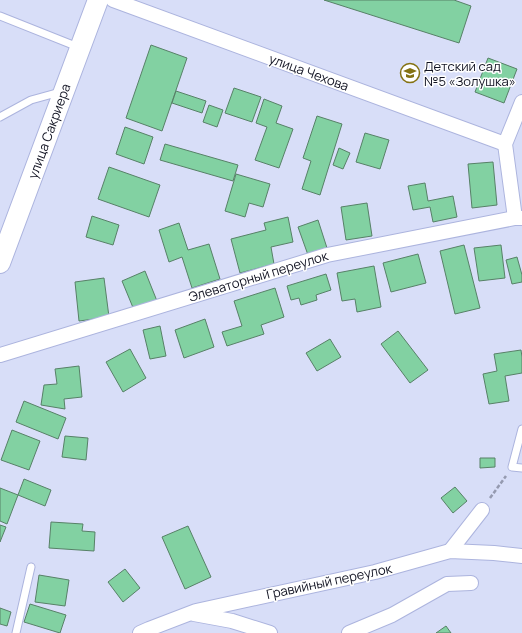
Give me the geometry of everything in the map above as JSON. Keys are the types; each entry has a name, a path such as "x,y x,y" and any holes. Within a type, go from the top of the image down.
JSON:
{"street":[{"name":"улица Сакриера","path":"0,263 7,236 98,0"},
{"name":"улица Чехова","path":"113,0 505,144"},
{"path":"518,218 505,144 522,102"},
{"name":"Элеваторный переулок","path":"0,355 327,255 518,218"},
{"path":"450,551 482,510"},
{"name":"Гравийный переулок","path":"140,633 196,611 374,572 450,551 522,556"},
{"path":"349,633 392,615 447,584 471,583"},
{"path":"190,613 232,621 270,633"}],"lane":[{"path":"0,16 80,47"},
{"path":"0,117 32,100 64,91"},
{"path":"522,429 512,467 522,468"},
{"path":"16,633 31,567"}],"path":[{"path":"482,510 512,467"}],"building":[{"path":"324,0 454,0 471,6 459,43"},
{"path":"151,45 187,58 162,131 126,118"},
{"path":"488,58 517,69 504,103 475,92"},
{"path":"234,88 261,97 252,122 225,113"},
{"path":"176,91 206,101 202,113 172,103"},
{"path":"264,99 282,106 276,123 293,129 279,168 255,160 267,127 256,123"},
{"path":"209,105 223,110 217,127 203,122"},
{"path":"317,116 342,124 320,195 302,189 311,161 303,158"},
{"path":"125,127 153,137 144,164 116,154"},
{"path":"365,133 389,140 380,169 356,162"},
{"path":"165,144 238,165 233,181 160,160"},
{"path":"339,148 350,153 343,169 333,165"},
{"path":"493,162 497,205 472,208 468,164"},
{"path":"109,167 160,185 149,217 98,199"},
{"path":"236,174 270,184 263,207 249,203 245,217 225,211"},
{"path":"425,183 428,201 453,196 457,217 433,222 430,207 413,210 408,186"},
{"path":"367,203 372,236 346,240 341,207"},
{"path":"92,216 119,225 113,245 86,237"},
{"path":"288,217 293,242 271,247 274,264 240,273 231,239 266,230 264,223"},
{"path":"318,220 327,248 308,255 298,227"},
{"path":"179,223 188,250 209,244 220,279 192,288 182,257 169,262 159,230"},
{"path":"464,245 480,308 455,314 440,251"},
{"path":"501,245 505,278 479,281 474,248"},
{"path":"418,254 426,283 391,292 383,263"},
{"path":"517,257 522,275 522,282 512,284 506,260"},
{"path":"374,266 381,307 357,312 355,299 342,301 337,273"},
{"path":"145,271 157,301 134,310 122,281"},
{"path":"326,274 331,290 316,295 317,300 301,305 299,298 291,300 287,286"},
{"path":"104,278 109,317 79,321 75,282"},
{"path":"275,288 284,317 261,325 264,334 227,346 222,332 242,326 234,301"},
{"path":"205,319 214,347 184,358 175,330"},
{"path":"160,326 166,356 150,359 143,330"},
{"path":"398,331 428,370 410,383 381,344"},
{"path":"330,339 341,357 317,371 306,353"},
{"path":"130,349 146,378 123,392 106,362"},
{"path":"521,350 522,373 505,376 509,401 489,404 483,374 497,371 494,354"},
{"path":"79,366 82,397 64,399 65,409 41,405 44,385 57,384 55,369"},
{"path":"24,401 66,418 58,439 16,422"},
{"path":"12,430 40,441 29,470 1,460"},
{"path":"65,436 88,438 86,460 62,457"},
{"path":"480,458 495,458 495,467 480,468"},
{"path":"24,479 51,490 45,506 18,495"},
{"path":"455,487 467,501 453,513 441,498"},
{"path":"0,488 18,495 7,524 0,521"},
{"path":"51,522 83,524 82,531 95,532 94,551 49,548"},
{"path":"0,525 6,527 0,542"},
{"path":"188,526 211,577 185,589 162,537"},
{"path":"125,569 140,588 123,602 108,582"},
{"path":"39,575 69,580 65,606 35,602"},
{"path":"30,604 66,615 60,633 24,622"},
{"path":"0,608 11,612 7,626 0,624"},
{"path":"446,626 451,633 436,633"}],"place":[{"name":"Детский сад №5 «Золушка»","path":"410,73"}]}
